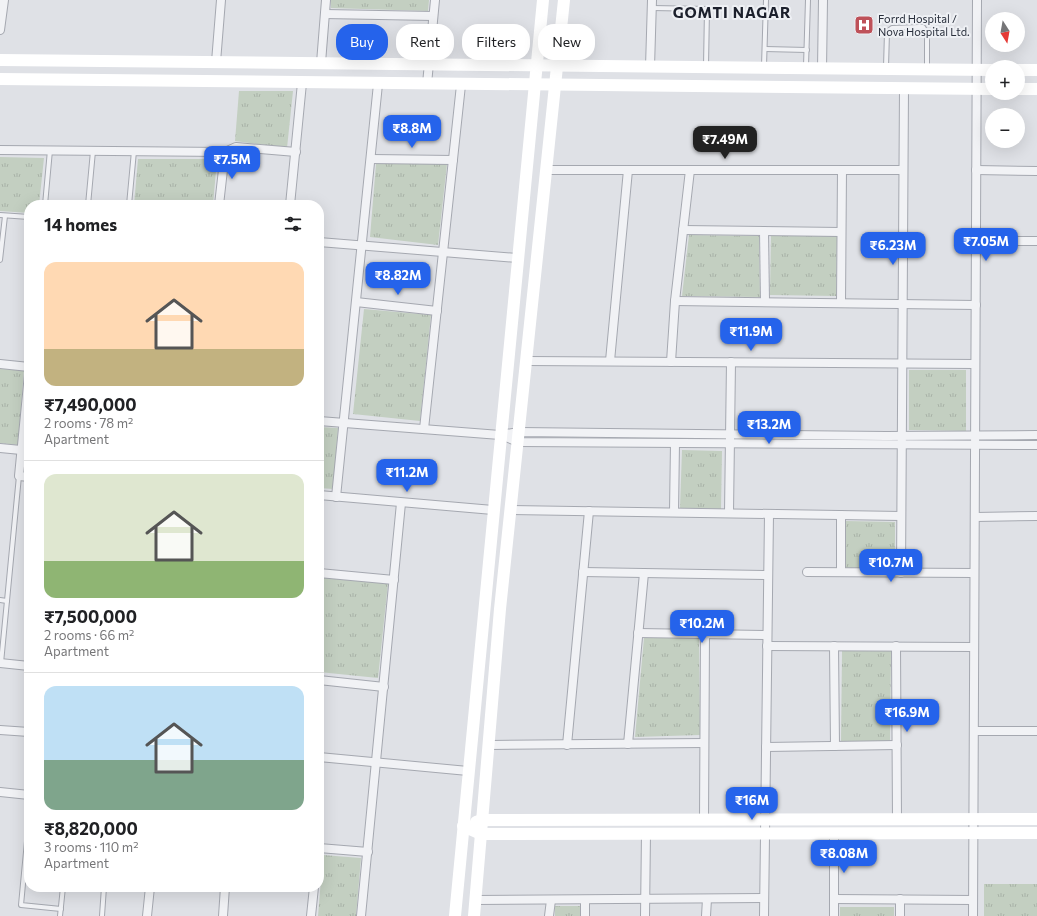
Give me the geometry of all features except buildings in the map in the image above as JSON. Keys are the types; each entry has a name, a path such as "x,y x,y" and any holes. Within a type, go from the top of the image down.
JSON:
{"street":[{"path":"0,30 4,0"},
{"path":"216,62 221,0"},
{"path":"321,64 326,0"},
{"path":"427,84 435,0"},
{"path":"455,916 517,258 543,0"},
{"path":"474,916 511,510 564,0"},
{"path":"822,69 823,0"},
{"path":"973,916 977,0"},
{"path":"650,67 652,4"},
{"path":"325,14 433,16"},
{"path":"0,60 985,70"},
{"path":"1025,70 1037,70"},
{"path":"0,79 534,86 985,89"},
{"path":"291,200 302,83"},
{"path":"336,497 378,84"},
{"path":"424,429 461,85"},
{"path":"902,573 901,440 904,88"},
{"path":"1025,89 1037,89"},
{"path":"0,150 225,152 236,147 296,152"},
{"path":"220,200 225,152"},
{"path":"371,159 453,160"},
{"path":"547,170 903,170"},
{"path":"610,362 628,170"},
{"path":"671,362 675,301 690,170"},
{"path":"841,303 842,170"},
{"path":"976,170 1037,171"},
{"path":"683,230 841,232"},
{"path":"764,231 765,302"},
{"path":"976,241 1037,241"},
{"path":"324,242 517,258"},
{"path":"675,301 976,304"},
{"path":"356,302 437,311"},
{"path":"527,361 975,364"},
{"path":"729,513 731,362"},
{"path":"0,364 24,366"},
{"path":"324,421 519,437 675,443 975,440 1037,436"},
{"path":"24,422 19,476 24,476"},
{"path":"519,437 730,435 901,440"},
{"path":"975,440 1037,445"},
{"path":"674,512 675,443"},
{"path":"0,448 21,450"},
{"path":"324,496 493,510"},
{"path":"361,916 401,503"},
{"path":"511,510 901,516"},
{"path":"567,744 589,511"},
{"path":"764,916 769,514"},
{"path":"841,515 841,572"},
{"path":"975,517 1037,516"},
{"path":"583,572 768,575"},
{"path":"807,572 974,573"},
{"path":"324,573 394,580"},
{"path":"628,744 644,573"},
{"path":"638,633 767,635"},
{"path":"704,634 704,820"},
{"path":"767,646 974,647"},
{"path":"834,646 835,746"},
{"path":"896,646 897,820"},
{"path":"1,663 24,665"},
{"path":"324,681 384,687"},
{"path":"0,730 24,732"},
{"path":"974,731 1037,731"},
{"path":"489,745 704,743"},
{"path":"766,747 897,745"},
{"path":"324,757 468,771"},
{"path":"0,792 24,794"},
{"path":"463,826 482,820 1037,819"},
{"path":"463,826 481,834 1037,833"},
{"path":"645,916 646,833"},
{"path":"834,833 834,916"},
{"path":"324,848 368,852"},
{"path":"147,916 149,892"},
{"path":"223,916 225,892"},
{"path":"311,916 313,892"},
{"path":"476,900 764,898"},
{"path":"706,916 707,899"},
{"path":"834,899 973,900"},
{"path":"900,899 900,916"},
{"path":"550,916 551,900"},
{"path":"584,916 585,900"}],"lane":[{"path":"764,68 766,0"},
{"path":"806,69 808,0"},
{"path":"652,4 707,9 706,68"},
{"path":"886,69 886,32 892,28 923,27 927,33 927,70"},
{"path":"765,49 807,50"},
{"path":"45,200 50,150"},
{"path":"88,200 93,151"},
{"path":"129,200 134,151"},
{"path":"0,260 2,216 24,217"},
{"path":"1,663 19,476"},
{"path":"0,600 7,601"},
{"path":"24,873 21,905 61,908"},
{"path":"60,916 63,892"},
{"path":"102,916 104,892"}],"green space":[{"path":"331,0 429,0 428,11 331,8"},
{"path":"239,91 293,91 287,148 235,141"},
{"path":"0,157 44,158 40,200 24,200 24,213 0,211"},
{"path":"138,159 217,159 213,200 134,200"},
{"path":"376,164 447,164 438,245 370,237"},
{"path":"689,235 759,236 760,297 682,296"},
{"path":"771,235 837,236 836,296 770,295"},
{"path":"364,309 431,315 420,421 353,414"},
{"path":"0,369 24,370 18,445 0,443"},
{"path":"909,370 966,370 966,431 909,430"},
{"path":"324,427 338,428 333,489 324,488"},
{"path":"682,450 722,451 721,509 680,508"},
{"path":"846,521 895,522 895,569 846,568"},
{"path":"324,577 388,583 378,678 324,673"},
{"path":"644,638 699,638 700,735 635,737"},
{"path":"842,651 891,651 890,741 841,741"},
{"path":"324,855 361,858 356,916 318,916 320,892 324,892"},
{"path":"984,884 1037,884 1037,916 984,916"},
{"path":"555,906 581,906 580,916 555,916"},
{"path":"840,907 894,907 894,916 840,916"}],"place":[{"name":"Forrd Hospital / Nova Hospital Ltd.","path":"864,25"}],"district":[{"name":"GOMTI NAGAR","path":"732,13"}]}
